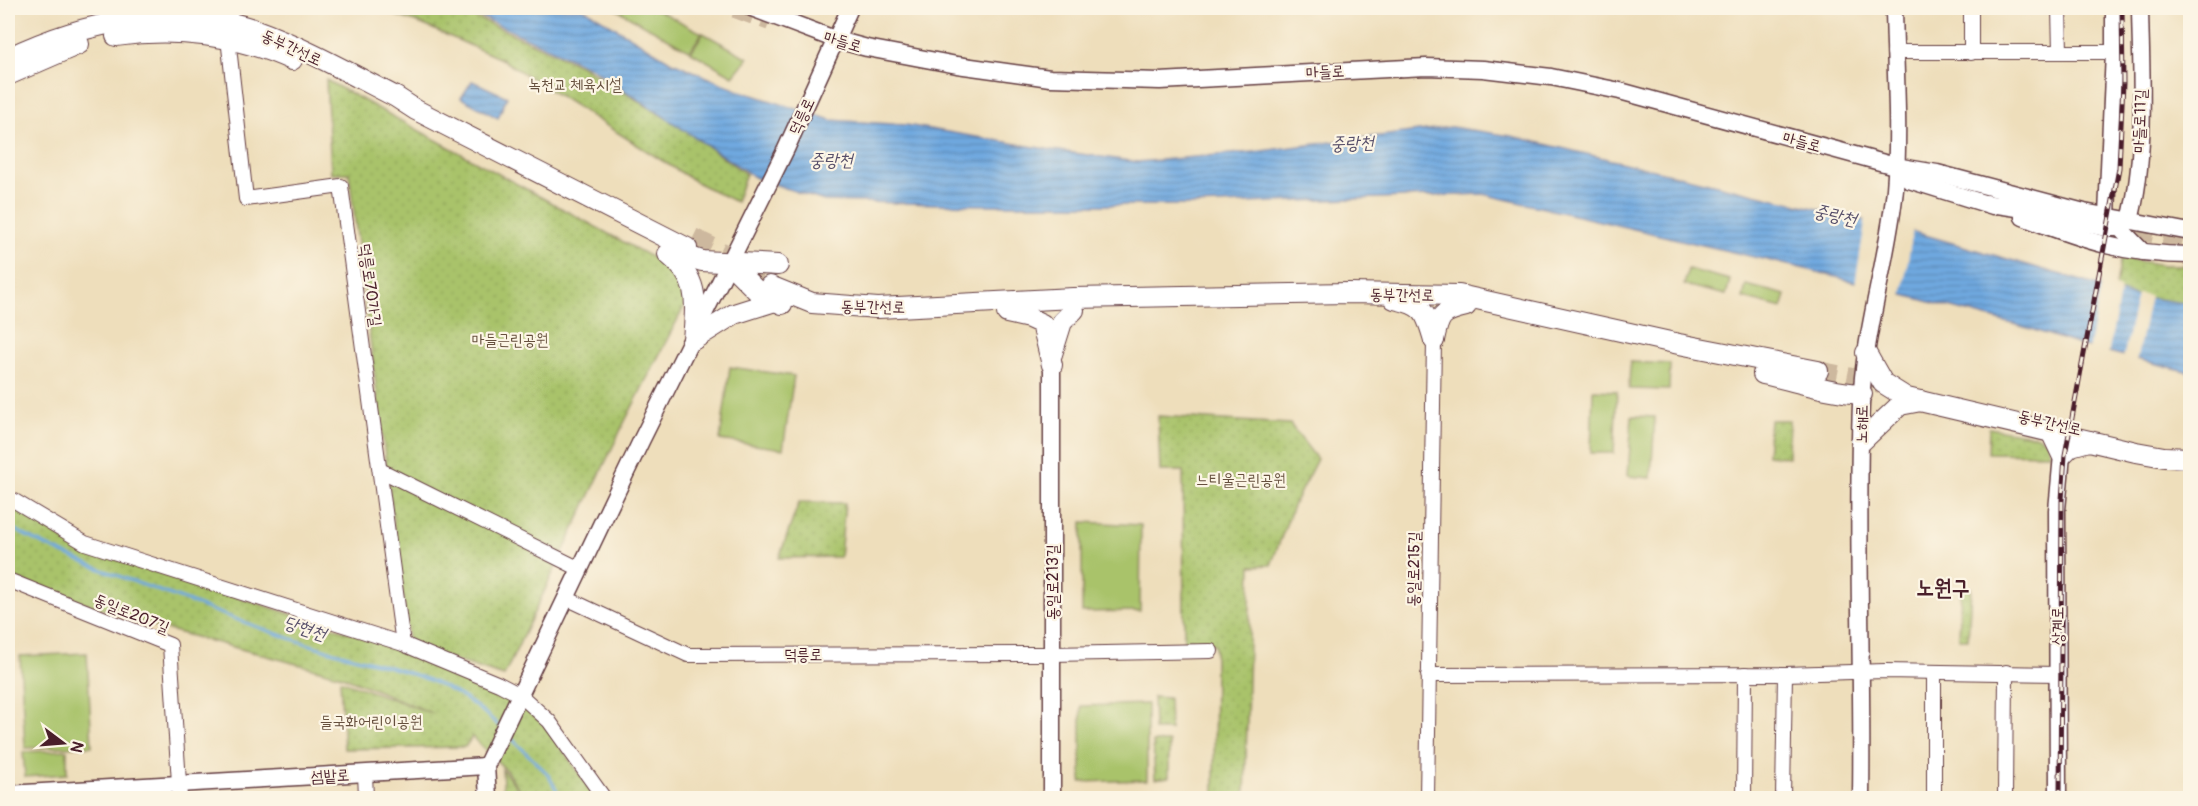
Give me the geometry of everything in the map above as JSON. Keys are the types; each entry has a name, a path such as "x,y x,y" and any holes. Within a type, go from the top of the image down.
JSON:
{"highway":[{"name":"동부간선로","path":"8,58 68,33 99,24 176,17 207,19 253,29 540,162 690,243 425,114 396,97"},
{"path":"8,75 66,47 98,38 133,33 186,33 228,38 277,53 325,75 355,77"},
{"path":"425,114 489,158 658,246 694,259 728,262 773,282 813,312 850,317 944,316 1004,308 1074,310 1192,305 1241,296"},
{"path":"658,246 687,270 693,288 695,310 693,339"},
{"path":"728,262 754,289 773,282"},
{"path":"693,339 734,314 773,282"},
{"name":"동부간선로","path":"773,282 808,292 847,299 978,302 1004,308 1241,296 1365,293 1459,295 1495,301 1679,344 1818,371"},
{"name":"동부간선로","path":"773,282 812,303 889,307 978,302"},
{"path":"1365,293 1411,302 1466,306 1808,383 1833,393 1862,394"},
{"path":"1411,302 1425,312 1434,340"},
{"path":"1434,340 1441,315 1446,310 1466,306"},
{"path":"889,307 944,316"},
{"path":"1004,308 1042,324 1052,365"},
{"path":"1052,365 1055,338 1062,322 1074,310"},
{"path":"1867,345 1883,384 1894,392 2089,441 2164,457 2190,459"},
{"path":"1861,442 1900,405 1916,396"},
{"name":"동부간선로","path":"1916,396 2190,448"},
{"path":"2051,432 2062,455 2071,446 2089,441"}],"main road":[{"name":"마들로","path":"752,8 837,40 901,56 1008,73 1103,81 1160,81 1425,67 1517,73 1620,91 1895,166 1937,173 2118,221 2190,232"},
{"name":"덕릉로","path":"490,758 837,40 850,8"},
{"name":"노해로","path":"1861,798 1862,672 1859,513 1862,394 1867,345 1895,190 1897,131 1894,8"},
{"name":"마들로11길","path":"2114,8 2109,190 2118,221"},
{"name":"마들로11길","path":"2118,221 2135,201 2139,142 2140,8"},
{"name":"마들로","path":"1895,166 1909,180 1984,203 2089,242 2125,251 2190,255"},
{"path":"2084,212 2103,204 2109,190"},
{"path":"1984,203 2024,209 2105,228 2118,221 2143,252"},
{"name":"동일로213길","path":"1052,365 1052,798"},
{"name":"상계로","path":"2058,798 2057,510 2062,455"},
{"path":"488,798 490,758"},
{"name":"섬밭로","path":"8,794 179,791 490,758"}],"street":[{"path":"1971,8 1971,54"},
{"path":"2059,8 2060,52"},
{"name":"덕릉로70가길","path":"228,38 246,199 341,186 403,644"},
{"path":"1894,52 1971,54 2114,52"},
{"name":"동일로215길","path":"1427,798 1434,340"},
{"path":"380,470 580,570"},
{"path":"8,497 85,543 403,644 499,684 517,700 549,721 604,798"},
{"name":"동일로207길","path":"8,580 170,645 179,791"},
{"name":"덕릉로","path":"566,598 688,654 1052,654 1211,651"},
{"path":"1428,675 1862,672 2058,674"},
{"path":"1934,672 1934,798"},
{"path":"2006,672 2006,798"},
{"path":"1744,674 1744,798"},
{"path":"1783,798 1785,674"},
{"name":"섬밭로","path":"365,773 366,798"}],"green space":[{"name":"녹천교 체육시설","path":"375,8 453,8 584,67 677,125 746,174 736,202 696,182 501,59 426,26"},
{"path":"614,8 654,8 702,33 690,51"},
{"path":"703,33 748,58 733,76 691,52"},
{"name":"마들근린공원","path":"326,80 675,270 685,294 685,305 625,421 504,676 409,646 349,173 331,173"},
{"path":"2121,258 2163,265 2190,265 2190,304 2162,302 2115,291"},
{"path":"1688,269 1730,280 1726,295 1684,285"},
{"path":"1746,285 1786,295 1782,308 1743,298"},
{"path":"1630,362 1670,364 1669,390 1629,389"},
{"path":"730,367 794,376 783,449 720,440"},
{"path":"1593,390 1617,391 1614,453 1591,453"},
{"name":"느티울근린공원","path":"1158,416 1290,424 1317,459 1293,506 1271,565 1251,566 1245,798 1214,798 1215,644 1184,644 1183,471 1160,471"},
{"path":"1632,416 1655,417 1651,478 1628,476"},
{"path":"1770,420 1789,420 1788,457 1767,455"},
{"path":"1989,428 2038,436 2048,443 2049,454 1988,453"},
{"path":"799,502 845,503 840,557 779,558"},
{"name":"들국화어린이공원","path":"8,504 75,546 402,649 508,694 548,728 596,798 504,798 502,769 524,796 505,769 472,737 465,747 344,749 340,680 434,714 342,676 139,622 14,578 8,573"},
{"path":"1082,522 1141,525 1140,611 1082,612"},
{"path":"1961,588 1971,588 1968,639 1959,639"},
{"path":"87,653 92,746 25,748 20,656"},
{"path":"1153,697 1169,698 1170,730 1154,730"},
{"path":"1147,704 1147,780 1081,782 1081,706"},
{"path":"1153,742 1169,742 1169,777 1155,779"},
{"path":"67,750 67,774 25,777 23,752"}],"water":[{"name":"중랑천","path":"462,8 583,8 670,61 737,90 831,120 906,125 1137,162 1253,152 1451,127 1511,136 1918,233 2130,295 2190,304 2190,372 2080,345 2028,328 1814,271 1483,194 1192,205 984,205 824,201 756,178 591,68"},
{"path":"472,81 507,97 498,118 461,98"}],"pier":[{"path":"1866,217 1913,229 1902,297 1855,285"},
{"path":"2102,283 2121,289 2108,355 2101,353 2101,350 2100,353 2088,350"},
{"path":"2137,294 2150,296 2136,362 2123,359"}],"waterway":[{"name":"당현천","path":"8,526 88,564 243,622 298,641 413,674 456,693 498,725"},
{"name":"당현천","path":"507,734 547,773 561,798"}],"tunnel":[{"path":"735,8 770,21"},
{"path":"2134,229 2190,241"},
{"path":"693,238 771,276"},
{"path":"1818,371 1880,384"}],"railway":[{"path":"2060,798 2062,500 2065,455 2119,168 2123,83 2122,8"}],"district":[{"name":"노원구","path":"1943,587"}]}
